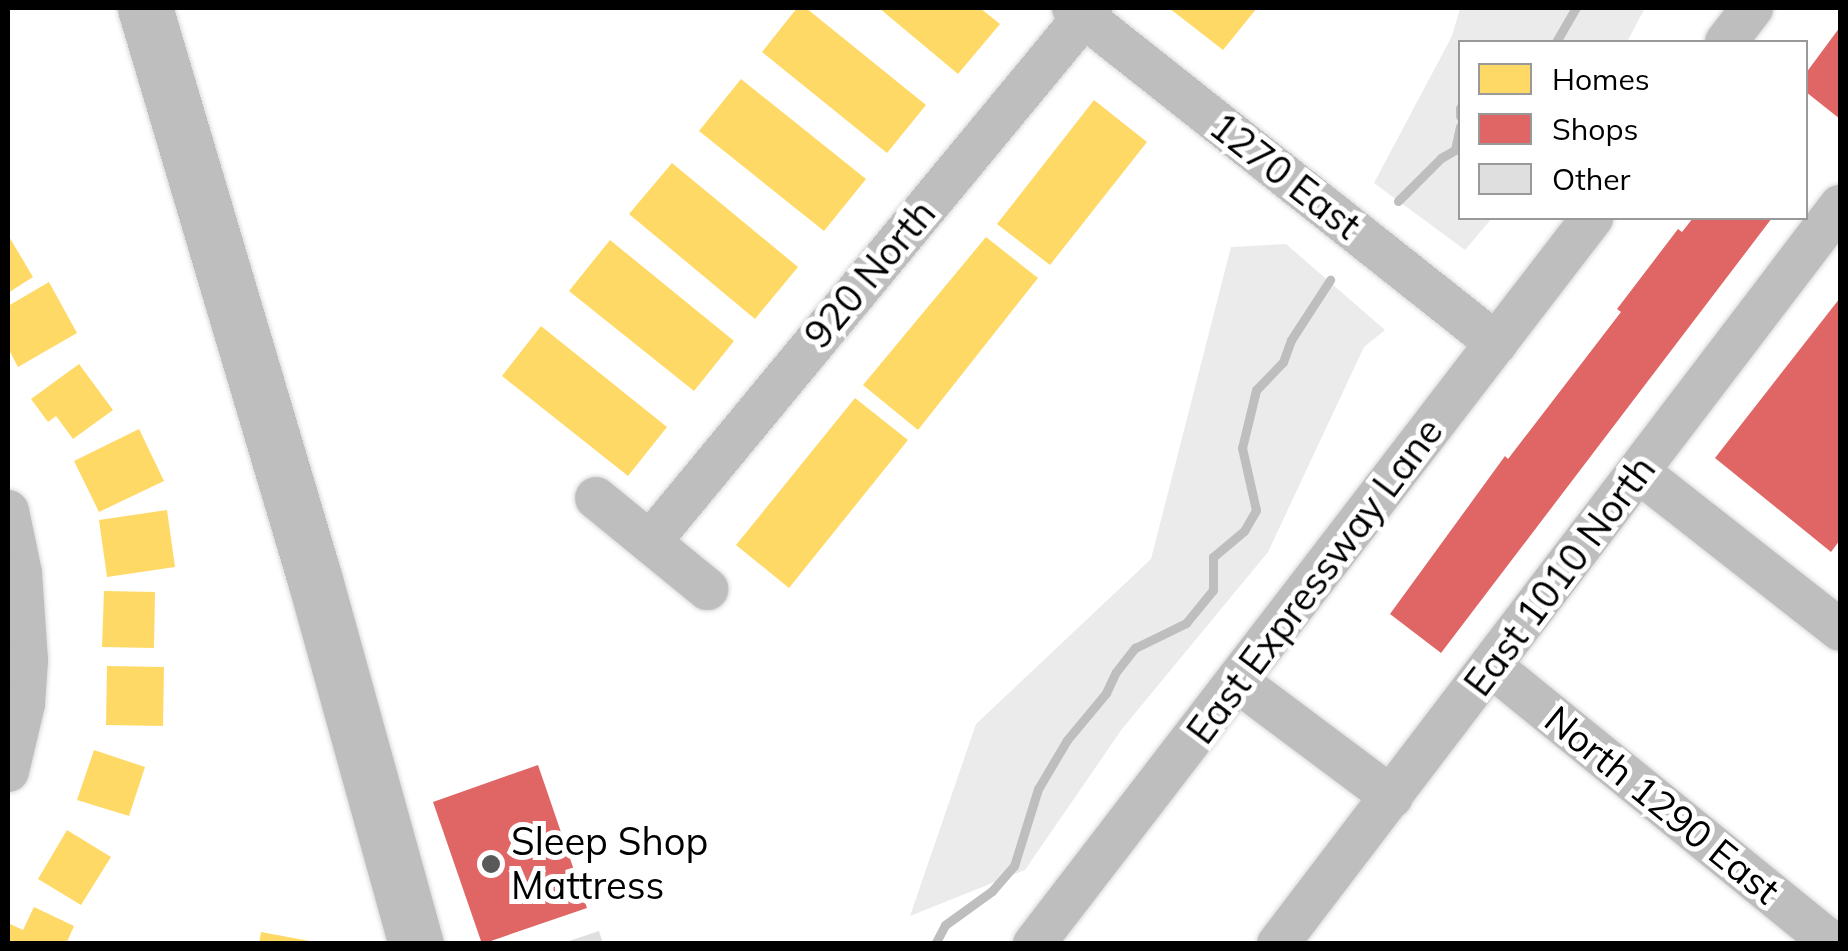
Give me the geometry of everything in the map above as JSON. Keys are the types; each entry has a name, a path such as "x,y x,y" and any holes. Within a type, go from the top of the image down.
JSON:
{"main road":[{"path":"145,8 320,597 416,944"}],"street":[{"path":"1728,40 1752,8"},
{"name":"1270 East","path":"1083,10 1496,344"},
{"name":"920 North","path":"650,542 1083,10"},
{"name":"East 1010 North","path":"1278,944 1840,206"},
{"name":"East Expressway Lane","path":"1034,944 1590,220"},
{"path":"1640,472 1840,630"},
{"path":"596,498 707,590"},
{"path":"8,511 23,586 26,660 24,704 8,771"},
{"name":"North 1290 East","path":"1491,666 1833,944"},
{"path":"1238,682 1392,797"}],"shaded area":[{"path":"1460,8 1645,8 1628,40 1458,40 1458,220 1490,220 1465,250 1374,183 1452,36"},
{"path":"1286,244 1385,330 1364,347 1268,552 1122,729 1025,870 910,916 976,724 1151,559 1231,247"}],"building: Homes":[{"path":"797,8 806,8 926,105 887,153 762,52"},
{"path":"879,8 980,8 1000,24 958,74"},
{"path":"1169,8 1257,8 1223,50"},
{"path":"741,79 866,179 824,231 699,131"},
{"path":"1094,100 1147,142 1050,265 997,224"},
{"path":"672,163 798,267 755,319 629,214"},
{"path":"8,235 33,277 8,293"},
{"path":"986,237 1038,278 918,430 863,385"},
{"path":"610,240 734,341 694,391 569,291"},
{"path":"49,282 77,333 18,367 8,348 8,306"},
{"path":"541,326 667,427 628,476 502,376"},
{"path":"79,364 113,410 73,439 56,416 48,422 31,399"},
{"path":"855,398 908,440 789,588 736,545"},
{"path":"139,429 164,481 99,512 74,461"},
{"path":"167,510 175,567 107,577 99,520"},
{"path":"104,591 155,592 154,648 102,647"},
{"path":"107,666 164,667 163,726 106,725"},
{"path":"94,750 145,767 129,816 77,800"},
{"path":"67,830 111,857 81,905 38,879"},
{"path":"34,907 74,926 66,944 8,944 8,923 23,930"},
{"path":"261,932 315,942 315,944 259,944"}],"building: Shops":[{"path":"1840,27 1840,119 1808,94 1808,70"},
{"path":"1691,220 1770,220 1441,653 1390,614 1505,456 1508,459 1621,312 1617,309 1678,229 1682,232"},
{"path":"1840,298 1840,540 1831,552 1715,458"},
{"path":"538,765 587,908 482,944 433,802"}],"building: Other":[{"path":"599,931 603,944 563,944 563,943"}],"waterway":[{"path":"1557,40 1576,8"},
{"path":"1398,201 1441,158 1455,150 1458,136"},
{"path":"935,944 945,925 992,891 1014,866 1038,789 1067,740 1106,693 1116,672 1135,648 1186,623 1213,590 1213,557 1244,531 1256,510 1242,448 1256,390 1283,362 1291,340 1330,280"}],"place":[{"name":"Sleep Shop Mattress","path":"491,864"}]}
